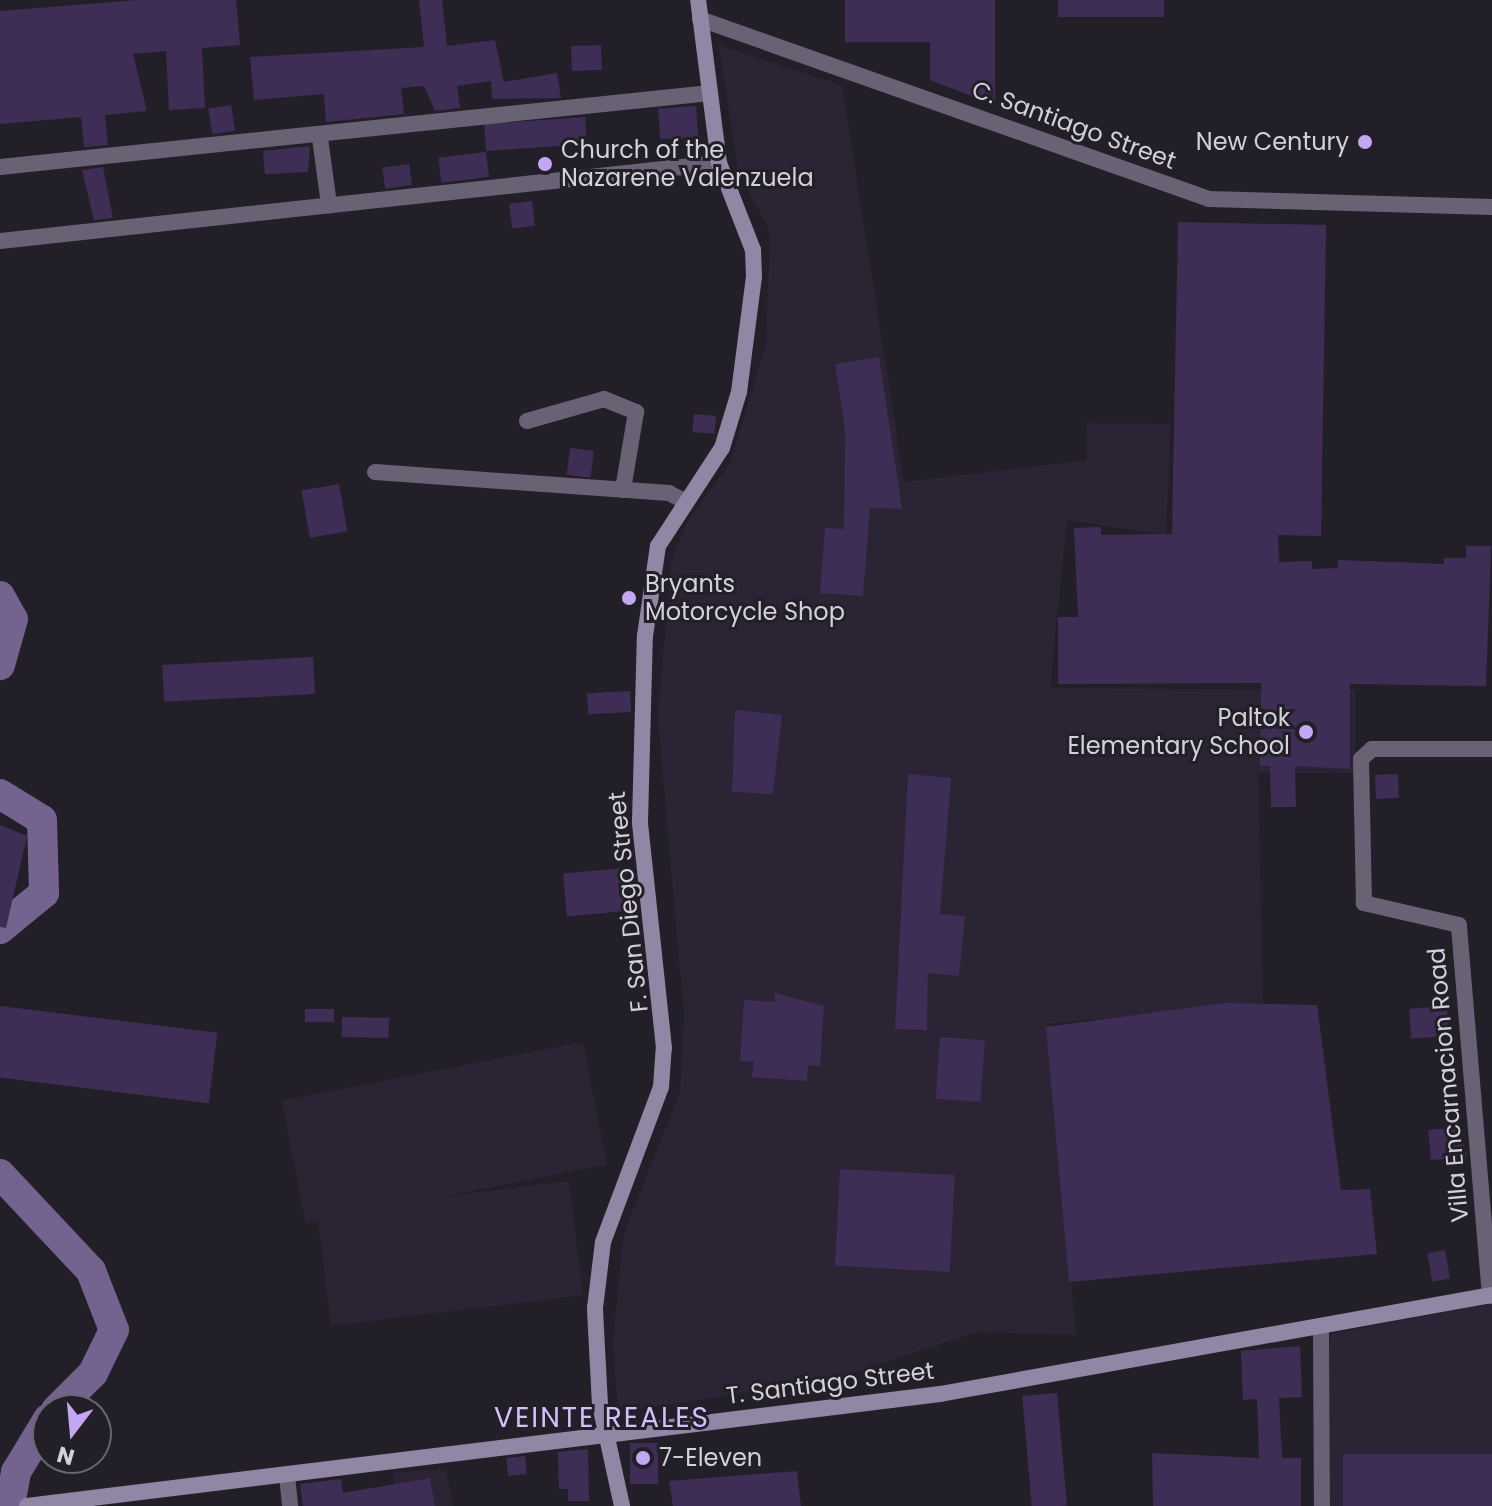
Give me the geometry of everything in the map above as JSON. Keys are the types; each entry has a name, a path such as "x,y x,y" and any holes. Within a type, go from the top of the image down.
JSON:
{"street":[{"name":"F. San Diego Street","path":"622,1506 596,1370 603,1242 661,1087 664,1048 640,822 644,649 658,546 722,448 750,336 753,250 719,163 698,0"},
{"name":"C. Santiago Street","path":"700,19 1209,199 1492,207"},
{"path":"0,167 320,138 710,93"},
{"path":"320,138 329,205"},
{"path":"0,241 719,163"},
{"path":"527,421 604,399 636,412 623,490"},
{"path":"375,472 623,490 686,502"},
{"name":"Villa Encarnacion Road","path":"1491,1295 1484,1141 1459,925 1364,903 1361,759 1372,749 1492,749"},
{"name":"T. Santiago Street","path":"28,1506 940,1394 1321,1328 1491,1295"},
{"path":"1321,1328 1322,1506"},
{"path":"287,1476 290,1506"}],"shaded area":[{"path":"719,45 842,85 904,482 1086,460 1087,423 1171,424 1166,535 1067,520 1050,688 1355,690 1355,773 1258,773 1263,1003 1047,1024 1076,1335 977,1332 831,1380 618,1412 613,1343 623,1236 680,1092 684,1015 658,719 671,562 687,522 730,463 766,345 770,231 738,172"},
{"path":"583,1042 607,1165 305,1223 282,1101"},
{"path":"569,1181 583,1295 331,1326 317,1212"},
{"path":"1492,1303 1492,1506 1330,1506 1330,1334"},
{"path":"446,1469 453,1506 397,1506 393,1473"}],"building":[{"path":"138,0 236,0 240,45 202,48 205,108 169,110 166,51 133,54 147,111 105,115 108,145 84,147 81,117 0,124 0,11"},
{"path":"419,0 442,0 447,46 495,40 504,82 557,73 561,98 492,99 491,81 457,86 460,108 435,111 424,86 401,88 404,114 326,122 324,94 254,100 250,57 424,47"},
{"path":"845,0 995,0 995,105 930,80 930,42 845,42"},
{"path":"1058,0 1164,0 1164,17 1058,17"},
{"path":"601,45 602,70 572,71 571,46"},
{"path":"231,105 235,131 212,134 208,109"},
{"path":"696,106 698,137 660,140 658,109"},
{"path":"585,117 587,144 486,151 484,124"},
{"path":"310,146 308,172 265,174 263,151"},
{"path":"486,152 489,177 441,183 438,158"},
{"path":"409,164 412,185 385,189 382,168"},
{"path":"103,167 113,218 94,220 82,170"},
{"path":"532,201 535,226 512,229 509,204"},
{"path":"1178,222 1326,225 1321,536 1278,535 1279,562 1312,561 1312,569 1338,568 1338,560 1444,564 1444,558 1466,558 1466,546 1491,546 1486,686 1350,684 1350,769 1295,766 1296,807 1271,807 1270,766 1260,766 1261,683 1058,684 1058,617 1078,617 1074,528 1101,527 1101,535 1172,534"},
{"path":"879,357 902,509 870,508 863,596 820,593 825,528 844,529 845,431 835,364"},
{"path":"694,414 716,416 714,434 692,432"},
{"path":"570,448 594,451 591,478 567,475"},
{"path":"339,484 347,531 310,538 302,491"},
{"path":"313,657 315,694 164,702 162,665"},
{"path":"630,691 631,712 588,714 587,693"},
{"path":"735,710 782,715 773,794 732,792"},
{"path":"908,774 951,778 940,914 965,916 959,976 928,973 927,1030 895,1029"},
{"path":"1398,774 1399,798 1376,799 1375,775"},
{"path":"0,825 27,836 6,928 0,927"},
{"path":"625,868 629,911 567,916 563,873"},
{"path":"775,993 824,1006 820,1066 808,1065 807,1081 752,1077 754,1062 740,1061 744,1000 775,1002"},
{"path":"1224,1003 1317,1005 1341,1190 1370,1189 1377,1254 1069,1282 1046,1027"},
{"path":"0,1006 217,1033 209,1103 0,1078"},
{"path":"1447,1006 1449,1036 1411,1039 1409,1009"},
{"path":"305,1009 334,1009 334,1022 305,1022"},
{"path":"342,1017 389,1018 389,1038 342,1037"},
{"path":"940,1037 985,1040 981,1102 936,1099"},
{"path":"1459,1127 1467,1157 1431,1160 1428,1130"},
{"path":"840,1169 955,1175 950,1272 835,1266"},
{"path":"1445,1250 1450,1279 1432,1282 1427,1253"},
{"path":"1300,1346 1302,1397 1279,1398 1282,1458 1301,1458 1301,1506 1153,1506 1152,1453 1259,1458 1257,1399 1243,1400 1241,1351"},
{"path":"1057,1393 1067,1506 1032,1506 1022,1396"},
{"path":"630,1443 658,1443 658,1484 630,1484"},
{"path":"588,1449 589,1501 568,1501 568,1489 559,1489 558,1452"},
{"path":"1343,1454 1492,1454 1492,1506 1343,1506"},
{"path":"525,1456 527,1474 508,1476 506,1458"},
{"path":"797,1471 801,1506 673,1506 669,1481"},
{"path":"430,1478 435,1506 303,1506 300,1484 341,1479 343,1493"}],"waterway":[{"path":"0,596 13,619 0,665"},
{"path":"0,794 42,820 44,893 0,929"},
{"path":"0,1174 91,1271 114,1330 93,1373 72,1394"},
{"path":"10,1506 16,1472 32,1446"}],"place":[{"name":"New Century","path":"1365,142"},
{"name":"Church of the Nazarene Valenzuela","path":"545,164"},
{"name":"Bryants Motorcycle Shop","path":"629,598"},
{"name":"Paltok Elementary School","path":"1306,732"},
{"name":"7-Eleven","path":"643,1458"}],"district":[{"name":"VEINTE REALES","path":"602,1418"}]}
